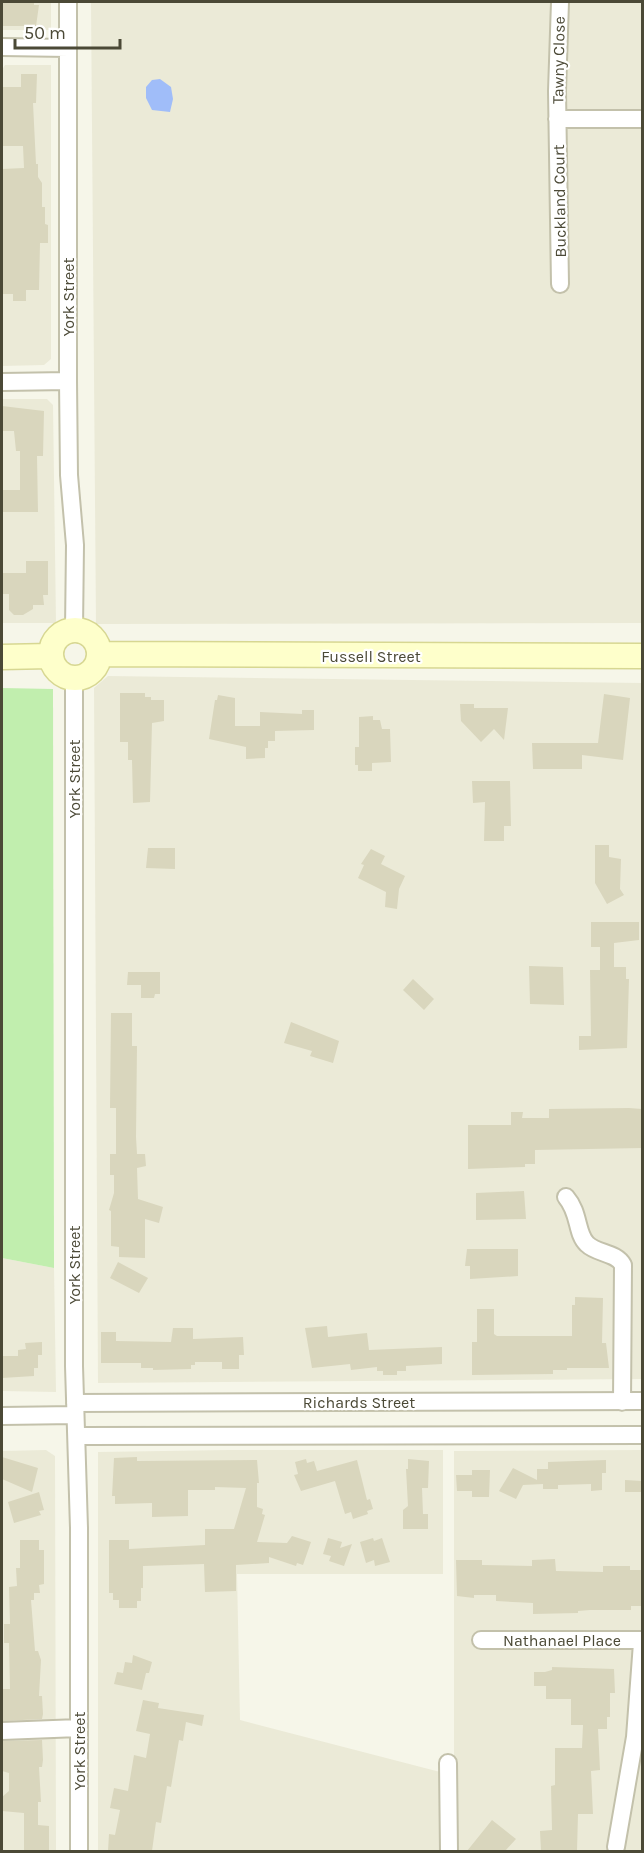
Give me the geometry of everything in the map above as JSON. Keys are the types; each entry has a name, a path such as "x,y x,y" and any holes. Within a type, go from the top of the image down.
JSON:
{"street":[{"name":"York Street","path":"68,2 68,381 69,475 75,545 74,629"},
{"name":"Tawny Close","path":"557,119 560,2"},
{"path":"2,47 68,48"},
{"path":"557,119 642,119"},
{"name":"Buckland Court","path":"557,119 560,284"},
{"path":"2,382 68,381"},
{"path":"74,629 92,636 99,654 94,669 82,677 74,678 61,674 50,656 56,638 74,629"},
{"name":"Fussell Street","path":"99,654 642,657"},
{"path":"2,657 50,656"},
{"name":"York Street","path":"74,678 75,1409 79,1851"},
{"path":"566,1197 575,1209 584,1241 594,1250 619,1259 623,1265 622,1401"},
{"name":"Richards Street","path":"2,1416 75,1409 642,1401"},
{"name":"Richards Street","path":"77,1436 642,1435"},
{"name":"Nathanael Place","path":"481,1640 642,1642"},
{"path":"616,1847 635,1737 642,1642"},
{"path":"2,1731 36,1734 79,1731"},
{"path":"448,1763 449,1851"}],"shaded area":[{"path":"2,2 51,2 51,30 2,30"},
{"path":"91,2 642,2 642,623 96,624"},
{"path":"5,65 51,65 51,359 44,365 2,366 2,70"},
{"path":"2,399 47,399 53,405 56,623 2,623"},
{"path":"108,676 642,683 642,1379 98,1383 94,688"},
{"path":"2,1258 54,1268 56,1392 2,1391"},
{"path":"46,1450 55,1456 56,1851 2,1851 2,1451"},
{"path":"443,1450 443,1574 237,1574 240,1720 444,1773 444,1851 98,1851 98,1452"},
{"path":"642,1450 642,1851 454,1851 454,1451"}],"green space":[{"path":"2,688 53,689 54,1268 2,1258"}],"water":[{"path":"160,79 171,87 173,99 170,112 152,110 146,98 146,87 152,80"}],"building":[{"path":"2,2 34,2 34,5 39,5 36,26 2,26"},
{"path":"21,74 37,74 36,103 33,103 36,164 38,164 38,177 42,183 42,207 45,207 45,224 48,225 48,243 40,243 39,290 26,290 26,301 13,301 13,294 2,294 2,169 24,168 23,146 2,146 2,87 21,87"},
{"path":"2,406 44,411 43,456 37,456 38,512 2,512 2,490 20,490 20,451 16,451 14,431 2,431"},
{"path":"26,561 48,561 48,595 43,595 44,605 33,605 33,609 23,615 14,615 9,610 9,594 2,594 2,573 26,573"},
{"path":"120,693 145,693 145,697 151,697 151,700 164,700 164,721 152,723 150,802 133,803 132,760 128,760 128,742 120,742"},
{"path":"604,694 630,698 623,760 582,755 582,769 533,769 532,743 598,743"},
{"path":"218,695 235,698 235,726 260,726 260,712 302,714 302,710 314,710 314,730 275,731 275,741 268,741 268,748 265,748 265,758 246,759 246,747 209,739 215,700"},
{"path":"460,704 474,704 474,708 508,708 504,740 494,729 481,742 461,721"},
{"path":"373,716 373,720 380,720 382,729 390,729 391,762 372,763 372,771 358,771 358,765 355,765 355,747 359,747 359,717"},
{"path":"472,781 510,781 511,826 504,826 504,841 484,841 485,802 473,803"},
{"path":"595,845 609,845 609,857 621,859 620,889 624,895 607,904 595,883"},
{"path":"148,848 175,848 175,869 146,868"},
{"path":"371,849 385,856 381,864 405,876 399,889 397,909 385,907 386,892 358,878 364,865 361,864"},
{"path":"591,922 639,922 639,940 614,943 614,967 626,967 626,979 629,979 627,1048 579,1050 579,1036 591,1036 590,970 600,970 600,947 591,947"},
{"path":"529,966 563,967 564,1005 530,1004"},
{"path":"128,972 160,972 160,994 155,994 154,998 141,998 141,985 127,985"},
{"path":"413,979 434,999 424,1010 403,990"},
{"path":"111,1013 132,1013 132,1046 137,1046 137,1154 145,1154 146,1166 137,1168 138,1199 163,1207 159,1223 145,1219 145,1258 119,1257 119,1247 111,1246 111,1211 109,1210 114,1193 114,1175 110,1175 110,1154 116,1154 116,1108 110,1108"},
{"path":"291,1022 339,1041 333,1063 310,1056 312,1051 284,1043"},
{"path":"549,1109 642,1109 642,1148 535,1150 535,1164 525,1164 525,1167 468,1169 468,1125 511,1125 511,1112 523,1112 522,1118 549,1118"},
{"path":"524,1191 526,1219 476,1220 476,1193"},
{"path":"467,1249 518,1249 518,1276 470,1279 470,1266 465,1266"},
{"path":"118,1262 148,1278 139,1293 110,1278"},
{"path":"575,1297 603,1298 602,1343 606,1343 609,1368 567,1368 567,1370 553,1370 553,1374 472,1375 472,1342 477,1342 477,1309 494,1309 494,1334 497,1336 572,1336 572,1305 575,1305"},
{"path":"327,1326 328,1337 367,1333 369,1350 442,1347 442,1364 406,1366 406,1371 397,1371 397,1375 383,1375 383,1371 377,1371 377,1367 351,1370 350,1364 312,1368 305,1328"},
{"path":"173,1328 193,1328 193,1339 243,1337 244,1355 239,1355 239,1369 222,1369 222,1362 195,1362 195,1365 191,1365 191,1369 153,1370 153,1368 141,1368 141,1363 101,1363 101,1332 116,1332 116,1341 171,1342"},
{"path":"42,1342 42,1355 38,1355 38,1368 34,1368 34,1376 2,1378 2,1356 18,1356 18,1350 26,1349 25,1343"},
{"path":"2,1457 38,1468 32,1492 2,1479"},
{"path":"137,1457 137,1461 257,1460 259,1483 257,1483 257,1507 263,1509 262,1514 265,1515 257,1542 287,1543 292,1536 311,1542 303,1565 297,1563 296,1566 269,1557 269,1563 236,1565 236,1591 205,1592 204,1564 143,1566 143,1588 141,1588 141,1601 137,1601 137,1608 119,1608 119,1600 113,1600 113,1593 109,1593 109,1540 129,1540 129,1549 205,1545 205,1529 234,1529 246,1488 215,1487 215,1490 188,1490 188,1516 152,1517 152,1503 115,1504 115,1496 112,1496 114,1458"},
{"path":"306,1459 307,1463 314,1461 317,1471 357,1460 367,1500 370,1499 373,1509 367,1511 368,1514 353,1519 351,1512 345,1514 335,1481 301,1491 294,1475 298,1474 295,1462"},
{"path":"408,1459 429,1461 428,1488 422,1488 423,1514 428,1514 428,1529 403,1529 403,1510 408,1506 406,1469 408,1469"},
{"path":"606,1460 606,1473 602,1473 602,1490 591,1491 591,1484 558,1485 558,1489 543,1489 543,1484 523,1485 516,1499 499,1491 513,1468 537,1480 537,1469 548,1469 548,1462"},
{"path":"472,1470 490,1470 489,1497 472,1497 472,1491 457,1491 456,1475 472,1475"},
{"path":"625,1480 642,1481 642,1492 625,1492"},
{"path":"39,1492 44,1510 39,1511 41,1515 14,1523 8,1502"},
{"path":"328,1538 342,1542 340,1548 352,1544 344,1566 329,1561 331,1556 323,1554"},
{"path":"373,1538 374,1541 382,1538 390,1562 375,1566 374,1560 366,1563 360,1542"},
{"path":"20,1540 39,1540 39,1550 44,1550 44,1584 39,1585 40,1593 34,1593 34,1600 31,1600 35,1651 38,1651 41,1660 39,1696 42,1696 43,1714 42,1719 2,1721 2,1689 10,1689 9,1643 4,1643 4,1624 10,1624 9,1587 17,1586 16,1568 20,1568"},
{"path":"555,1559 556,1571 603,1572 603,1566 630,1566 630,1570 642,1570 642,1606 631,1606 631,1610 533,1614 533,1603 496,1601 496,1595 474,1595 474,1598 457,1596 456,1560 482,1560 482,1565 532,1566 532,1560"},
{"path":"133,1655 152,1662 149,1673 146,1673 142,1690 114,1684 117,1672 123,1673 125,1662 132,1663"},
{"path":"552,1667 614,1669 615,1693 610,1693 610,1717 607,1717 607,1729 598,1729 600,1770 591,1771 593,1814 578,1814 577,1851 541,1851 540,1831 552,1830 551,1786 555,1785 555,1748 582,1748 583,1725 571,1725 571,1699 546,1699 546,1686 534,1686 534,1672 545,1672 552,1670"},
{"path":"143,1700 159,1703 158,1708 204,1715 202,1726 186,1722 183,1741 179,1740 171,1787 167,1786 161,1823 156,1822 152,1851 108,1851 109,1834 115,1835 120,1810 110,1808 114,1788 128,1791 134,1755 146,1758 150,1734 136,1731"},
{"path":"42,1740 43,1760 42,1767 39,1767 41,1802 38,1802 38,1825 49,1826 49,1851 24,1851 24,1813 2,1811 2,1797 9,1791 9,1773 2,1771 2,1741"},
{"path":"492,1820 516,1839 505,1851 467,1851"}]}
